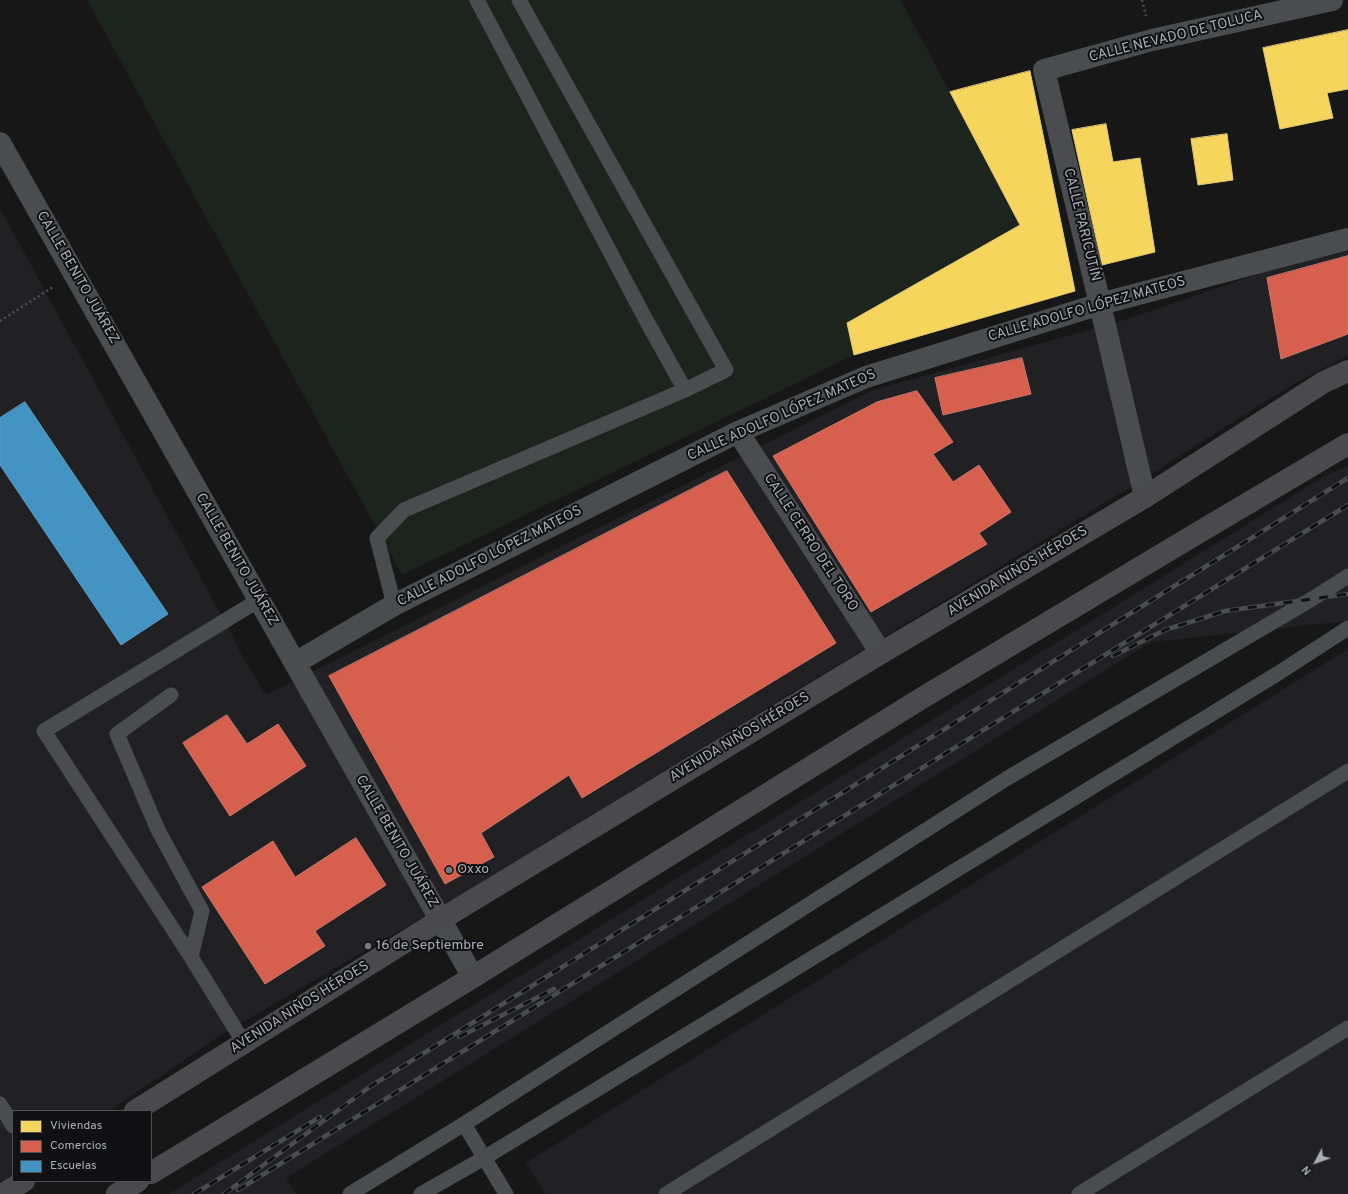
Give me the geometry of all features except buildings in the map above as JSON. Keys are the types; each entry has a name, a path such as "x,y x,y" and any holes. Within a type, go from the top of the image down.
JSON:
{"main road":[{"name":"AVENIDA NIÑOS HÉROES","path":"137,1110 440,920 881,653 1145,497 1324,382 1348,371"},
{"path":"152,1172 473,977 922,698 1348,444"},
{"path":"3,1194 22,1182"},
{"path":"117,1194 136,1182"}],"street":[{"name":"CALLE NEVADO DE TOLUCA","path":"1044,70 1152,40 1332,0"},
{"name":"CALLE PARICUTÍN","path":"1044,70 1145,497"},
{"name":"CALLE BENITO JUÁREZ","path":"0,143 473,977"},
{"name":"CALLE ADOLFO LÓPEZ MATEOS","path":"295,663 394,605 738,432 866,377 1100,304 1348,239"},
{"name":"CALLE CERRO DEL TORO","path":"738,432 881,653"}],"lane":[{"path":"477,0 646,320 685,390"},
{"path":"394,605 377,538 404,510 685,390 726,370 519,0"},
{"path":"350,1194 370,1189 464,1124 1006,779 1312,599 1348,576"},
{"path":"244,1043 191,957 44,731 259,600"},
{"path":"421,1194 484,1158 790,972 1263,682 1348,628"},
{"path":"171,695 117,734 158,830 202,911 191,957"},
{"path":"666,1194 1348,771"},
{"path":"1079,1194 1348,1028"},
{"path":"0,1104 12,1124"},
{"path":"464,1124 506,1194"}],"path":[{"path":"0,322 74,274"}],"shaded area":[{"path":"87,0 901,0 1020,225 847,323 854,355 402,575"},
{"path":"0,208 232,635 243,658 266,695 873,390 1121,321 1268,271 1348,250 1348,356 1293,384 1129,488 442,906 224,1033 110,1110 12,1110 12,1175 0,1182"},
{"path":"1348,466 1348,621 1151,642 286,1178 297,1194 169,1194 1323,477"},
{"path":"1348,649 1348,1194 545,1194 526,1163"}],"railway":[{"path":"224,1194 371,1086 1348,478"},
{"path":"238,1190 1348,505"},
{"path":"1113,656 1165,630 1225,611 1348,594"},
{"path":"459,1037 554,989"},
{"path":"194,1194 320,1117"}],"place":[{"name":"Oxxo","path":"449,870"},
{"name":"16 de Septiembre","path":"368,946"}]}
